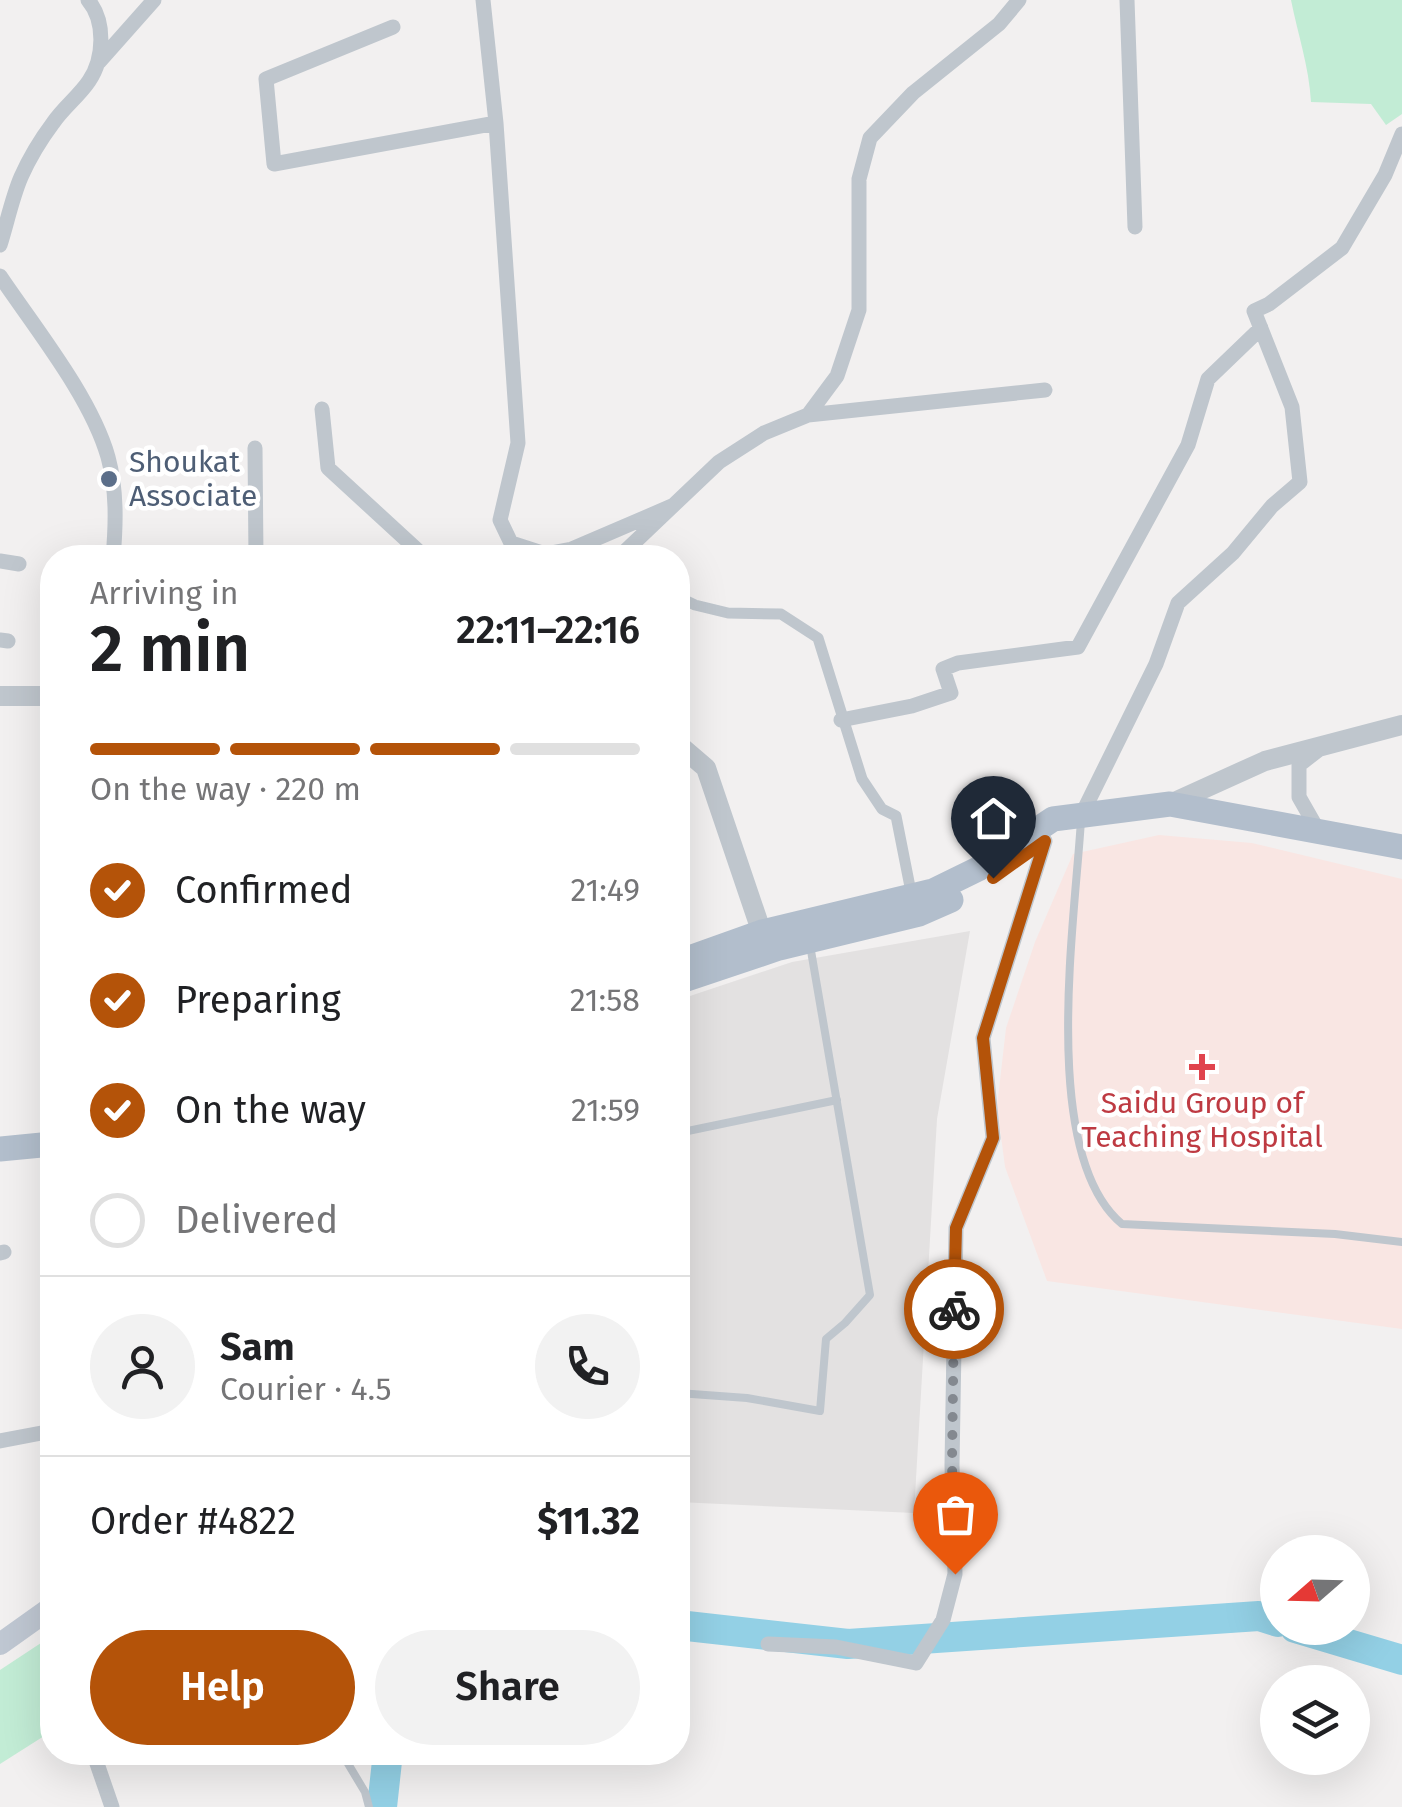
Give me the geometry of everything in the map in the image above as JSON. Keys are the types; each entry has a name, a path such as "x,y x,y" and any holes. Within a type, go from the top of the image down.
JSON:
{"main road":[{"path":"690,959 765,942 912,897 978,869 1053,819 1170,804 1402,847"},
{"path":"690,976 765,942 809,940 929,910 993,878 1081,816"},
{"path":"0,1149 40,1145"},
{"path":"0,1160 40,1157"},
{"path":"0,1644 40,1622"}],"street":[{"path":"88,0 101,34 99,62"},
{"path":"0,245 20,178 49,128 88,83 99,62 154,0"},
{"path":"484,0 518,443 500,520 511,543 517,545"},
{"path":"808,415 837,376 859,310 859,179 870,138 913,93 999,24 1018,0"},
{"path":"1127,0 1135,227"},
{"path":"393,27 266,79 274,164 496,123"},
{"path":"1081,816 1156,664 1178,603 1300,482 1292,407 1254,311 1269,304 1342,248 1385,175 1402,134"},
{"path":"0,276 92,417 108,457 117,517 114,545"},
{"path":"842,720 912,706 951,693 943,669 958,663 1078,647 1188,446 1208,379 1262,328"},
{"path":"632,545 719,462 764,433 808,415 1044,390"},
{"path":"322,409 328,468 412,545"},
{"path":"256,448 256,545"},
{"path":"580,545 672,506"},
{"path":"0,561 19,564"},
{"path":"690,603 728,613 781,614 818,638 862,779 882,809 896,816 912,897"},
{"path":"0,696 40,696"},
{"path":"1170,804 1265,761 1402,725"},
{"path":"1320,832 1299,797 1298,765 1326,744"},
{"path":"690,754 706,768 765,942"},
{"path":"768,1644 836,1647 916,1664 943,1620 955,1574 952,1465 956,1228 993,1138 983,1038 1045,841"},
{"path":"0,1441 40,1433"},
{"path":"98,1765 112,1807"}],"lane":[{"path":"1081,816 1068,1028 1074,1130 1092,1188 1105,1210 1122,1224 1335,1234 1402,1242"},
{"path":"690,1394 747,1398 820,1411 826,1339 845,1324 870,1294 809,940"},
{"path":"690,1131 837,1100"},
{"path":"349,1765 369,1807"}],"shaded area":[{"name":"Saidu Group of Teaching Hospital","path":"1159,835 1252,843 1402,879 1402,1329 1047,1281 1005,1167 997,1106 1006,1028 1035,942 1073,854"},
{"path":"970,931 937,1119 914,1513 690,1503 690,996 792,962"}],"green space":[{"path":"1291,0 1402,0 1402,114 1386,125 1371,104 1311,102"},
{"path":"40,1644 40,1739 0,1764 0,1670"}],"waterway":[{"path":"690,1626 848,1644 1260,1616"},
{"path":"1352,1645 1402,1660"},
{"path":"382,1807 387,1765"}],"way so far":[{"path":"954,1309 955,1574"}],"place":[{"name":"Shoukat Associate","path":"109,479"},
{"name":"Saidu Group of Teaching Hospital","path":"1202,1067"}],"route":[{"path":"954,1309 956,1228 993,1138 983,1038 1045,841 993,878"}]}
